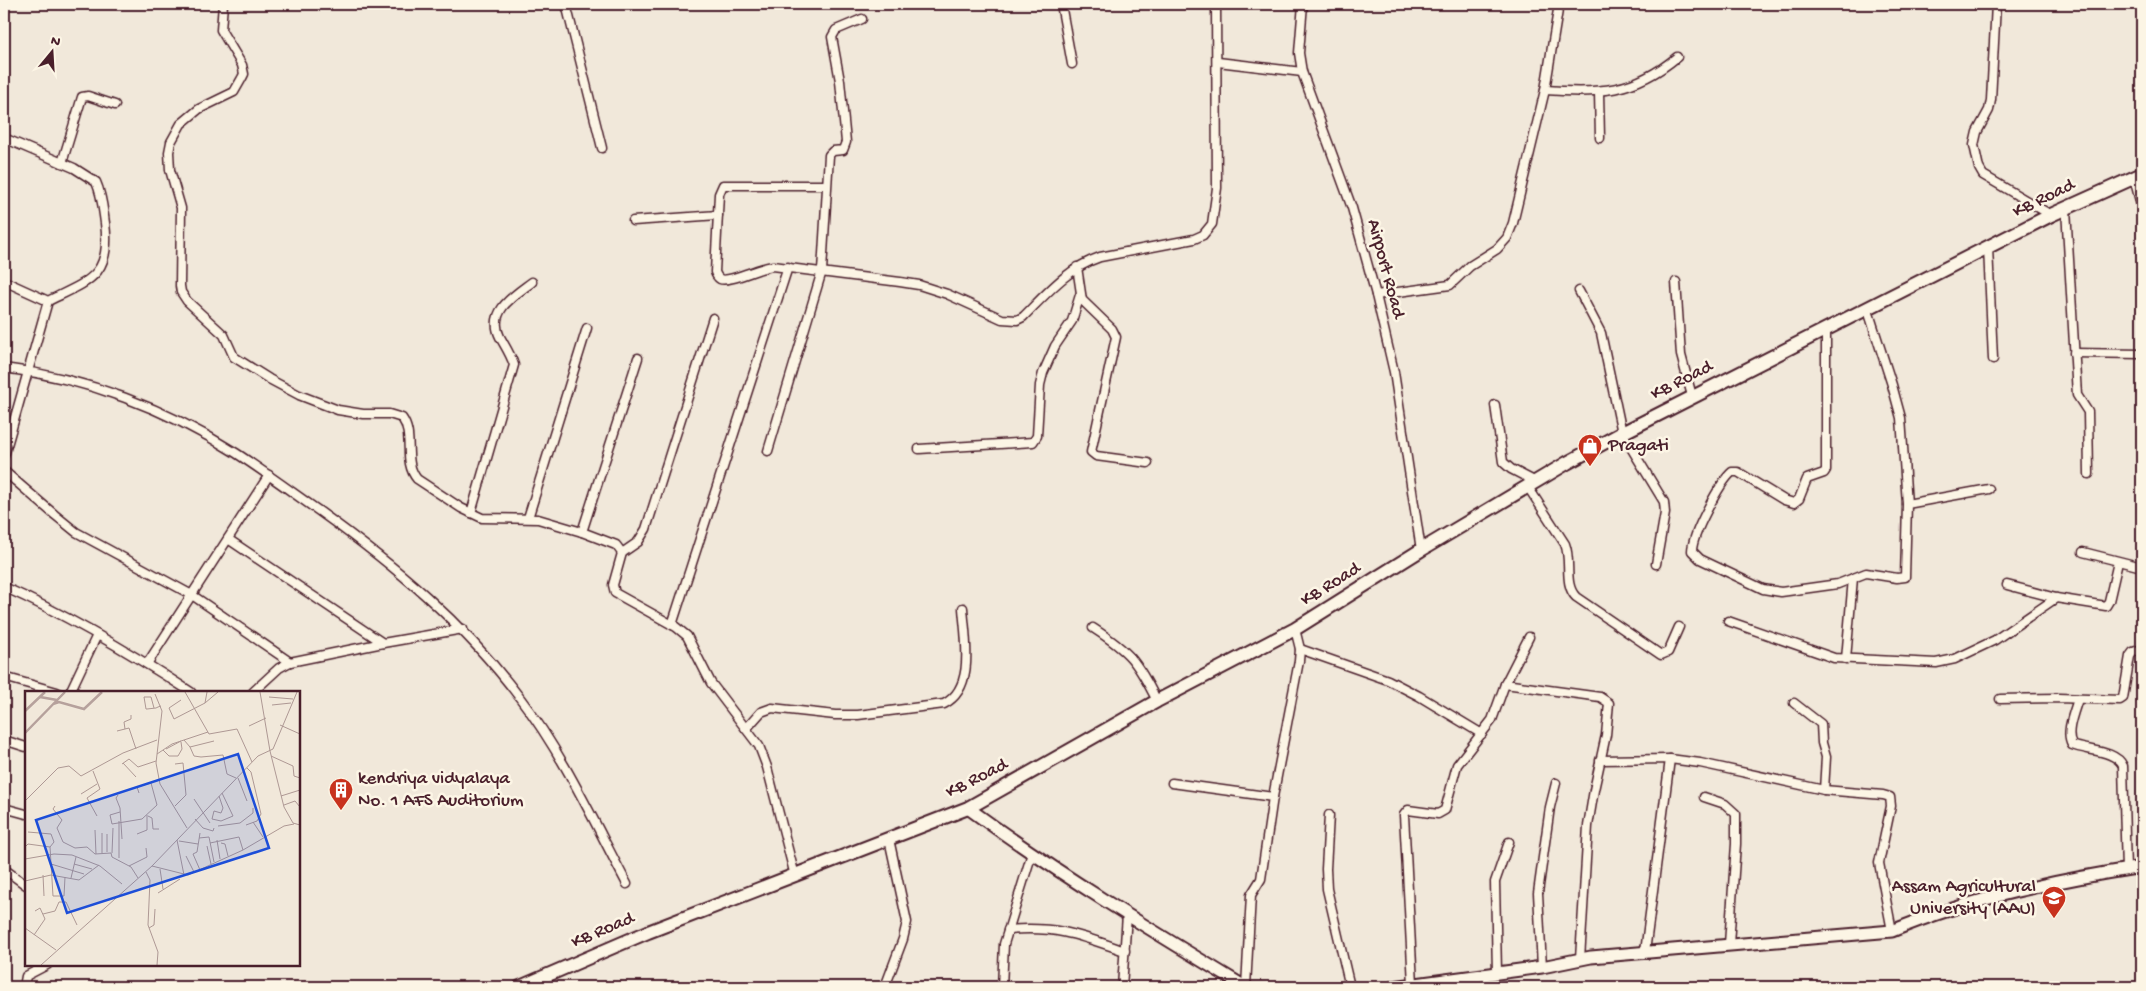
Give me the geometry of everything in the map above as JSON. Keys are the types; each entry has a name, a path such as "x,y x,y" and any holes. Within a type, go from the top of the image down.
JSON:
{"main road":[{"name":"KB Road","path":"520,987 648,932 968,808 1157,701 1295,629 1420,550 1622,433 2051,215 2138,176"},
{"path":"968,808 1032,853 1127,915 1246,987"},
{"path":"1393,987 1542,967 1580,959 1729,944 1892,931 1928,916 2060,881 2142,867"}],"street":[{"path":"223,4 222,30 242,65 244,74 234,92 199,109 181,124 171,142 169,152 170,170 181,208 181,292 188,301 221,331 234,358 281,386 338,410 363,414 389,414 402,418 407,428 409,461 413,474 446,499 471,513 495,519 528,518 551,522 616,545 622,553"},
{"path":"566,4 602,148"},
{"path":"1061,4 1072,64"},
{"path":"826,185 728,184 720,188 715,272 720,279 729,279 764,267 788,267 822,271 919,285 947,294 1002,319 1010,320 1023,317 1067,273 1077,267 1100,257 1194,239 1203,235 1209,230 1214,215 1217,188 1218,62 1216,4"},
{"name":"Airport Road","path":"1303,4 1299,53 1302,72 1352,208 1376,295 1394,372 1420,550"},
{"path":"1376,295 1450,284 1464,270 1497,249 1503,243 1513,223 1545,90 1559,4"},
{"path":"1996,4 1991,100 1975,139 1975,154 1983,175 2051,215"},
{"path":"768,451 822,271 829,155 843,150 846,142 840,81 832,37 836,30 862,19"},
{"path":"1545,90 1599,92 1620,87 1651,77 1676,57"},
{"path":"1218,62 1302,72"},
{"path":"1599,92 1600,138"},
{"path":"62,163 82,97 84,95 115,105"},
{"path":"4,138 88,175 96,182 102,204 108,244 100,268 90,278 48,301 4,456"},
{"path":"2138,176 2142,209"},
{"path":"2066,209 2077,398 2088,408 2088,474"},
{"path":"633,221 718,215"},
{"path":"1988,247 1993,359"},
{"path":"672,625 788,267"},
{"path":"1077,267 1080,295 1084,303 1112,329 1116,338 1091,452 1096,456 1148,463"},
{"path":"4,281 48,301"},
{"path":"471,513 514,365 498,331 497,318 505,304 532,282"},
{"path":"1676,282 1681,349 1692,396"},
{"path":"1579,291 1601,333 1622,433 1664,502 1665,513 1656,564"},
{"path":"919,449 1033,442 1037,436 1040,386 1043,373 1055,346 1072,321 1080,295"},
{"path":"1826,328 1826,470 1824,473 1807,479 1799,499 1794,503 1784,500 1738,472 1732,472 1697,530 1692,543 1692,551 1700,559 1772,591 1799,590 1838,584 1866,573 1897,578 1905,577 1907,504 1899,408 1867,307"},
{"path":"713,318 646,529 638,542 622,553 613,585 615,593 672,625 687,636 711,683 759,746 767,767 795,876"},
{"path":"528,518 587,328"},
{"path":"2074,352 2142,354"},
{"path":"582,532 638,358"},
{"path":"4,368 66,379 98,388 166,415 217,442 269,475 409,580 463,630 534,717 581,798 627,884"},
{"path":"1495,405 1503,462 1532,485 1565,544 1568,553 1570,588 1576,597 1661,655 1668,652 1679,627"},
{"path":"4,470 54,516 76,532 192,595 290,662"},
{"path":"148,664 269,475"},
{"path":"1907,504 1989,489"},
{"path":"228,539 383,643"},
{"path":"2084,552 2142,567"},
{"path":"2007,585 2056,598 2102,606 2108,605 2118,562"},
{"path":"1846,659 1853,578"},
{"path":"4,587 60,614 148,664 189,691"},
{"path":"1728,621 1823,656 1923,664 1946,662 1995,640 2056,598"},
{"path":"746,729 761,712 772,708 835,715 858,715 937,705 950,700 960,688 966,660 964,608"},
{"path":"1093,628 1123,649 1138,664 1157,701"},
{"path":"1246,987 1252,896 1261,878 1273,797 1300,649 1295,629"},
{"path":"254,691 279,668 290,662 383,643 463,630"},
{"path":"70,691 97,635"},
{"path":"1413,984 1404,814 1408,810 1438,814 1446,810 1457,765 1492,720 1505,684 1529,637"},
{"path":"1300,649 1388,680 1419,696 1482,734"},
{"path":"2000,700 2078,698 2116,701 2123,698 2130,656 2133,652 2142,649"},
{"path":"4,677 54,691"},
{"path":"1505,684 1600,697 1607,700 1610,706 1588,826 1580,959"},
{"path":"2078,698 2069,734 2069,740 2072,745 2108,755 2121,761 2123,766 2126,870"},
{"path":"1794,703 1821,724 1826,762 1824,790"},
{"path":"4,740 25,747"},
{"path":"1600,760 1670,759 1720,766 1824,790 1883,795 1891,800 1879,863 1892,931"},
{"path":"1645,952 1670,759"},
{"path":"1172,783 1273,797"},
{"path":"1542,967 1538,893 1550,807 1556,783"},
{"path":"1704,797 1725,804 1736,814 1736,844 1729,944"},
{"path":"4,808 25,814"},
{"path":"1329,815 1326,869 1327,889 1350,987"},
{"path":"885,987 903,939 907,922 889,839"},
{"path":"1497,972 1496,882 1509,842"},
{"path":"1002,987 1002,962 1008,930 1032,853"},
{"path":"4,869 25,884"},
{"path":"1122,987 1127,915"},
{"path":"1008,930 1034,928 1059,930 1124,951"},
{"path":"24,987 26,976 45,966"}],"place":[{"name":"Pragati","path":"1590,467"},
{"name":"kendriya vidyalaya No. 1 AFS Auditorium","path":"341,811"},
{"name":"Assam Agricultural University (AAU)","path":"2054,919"}]}
